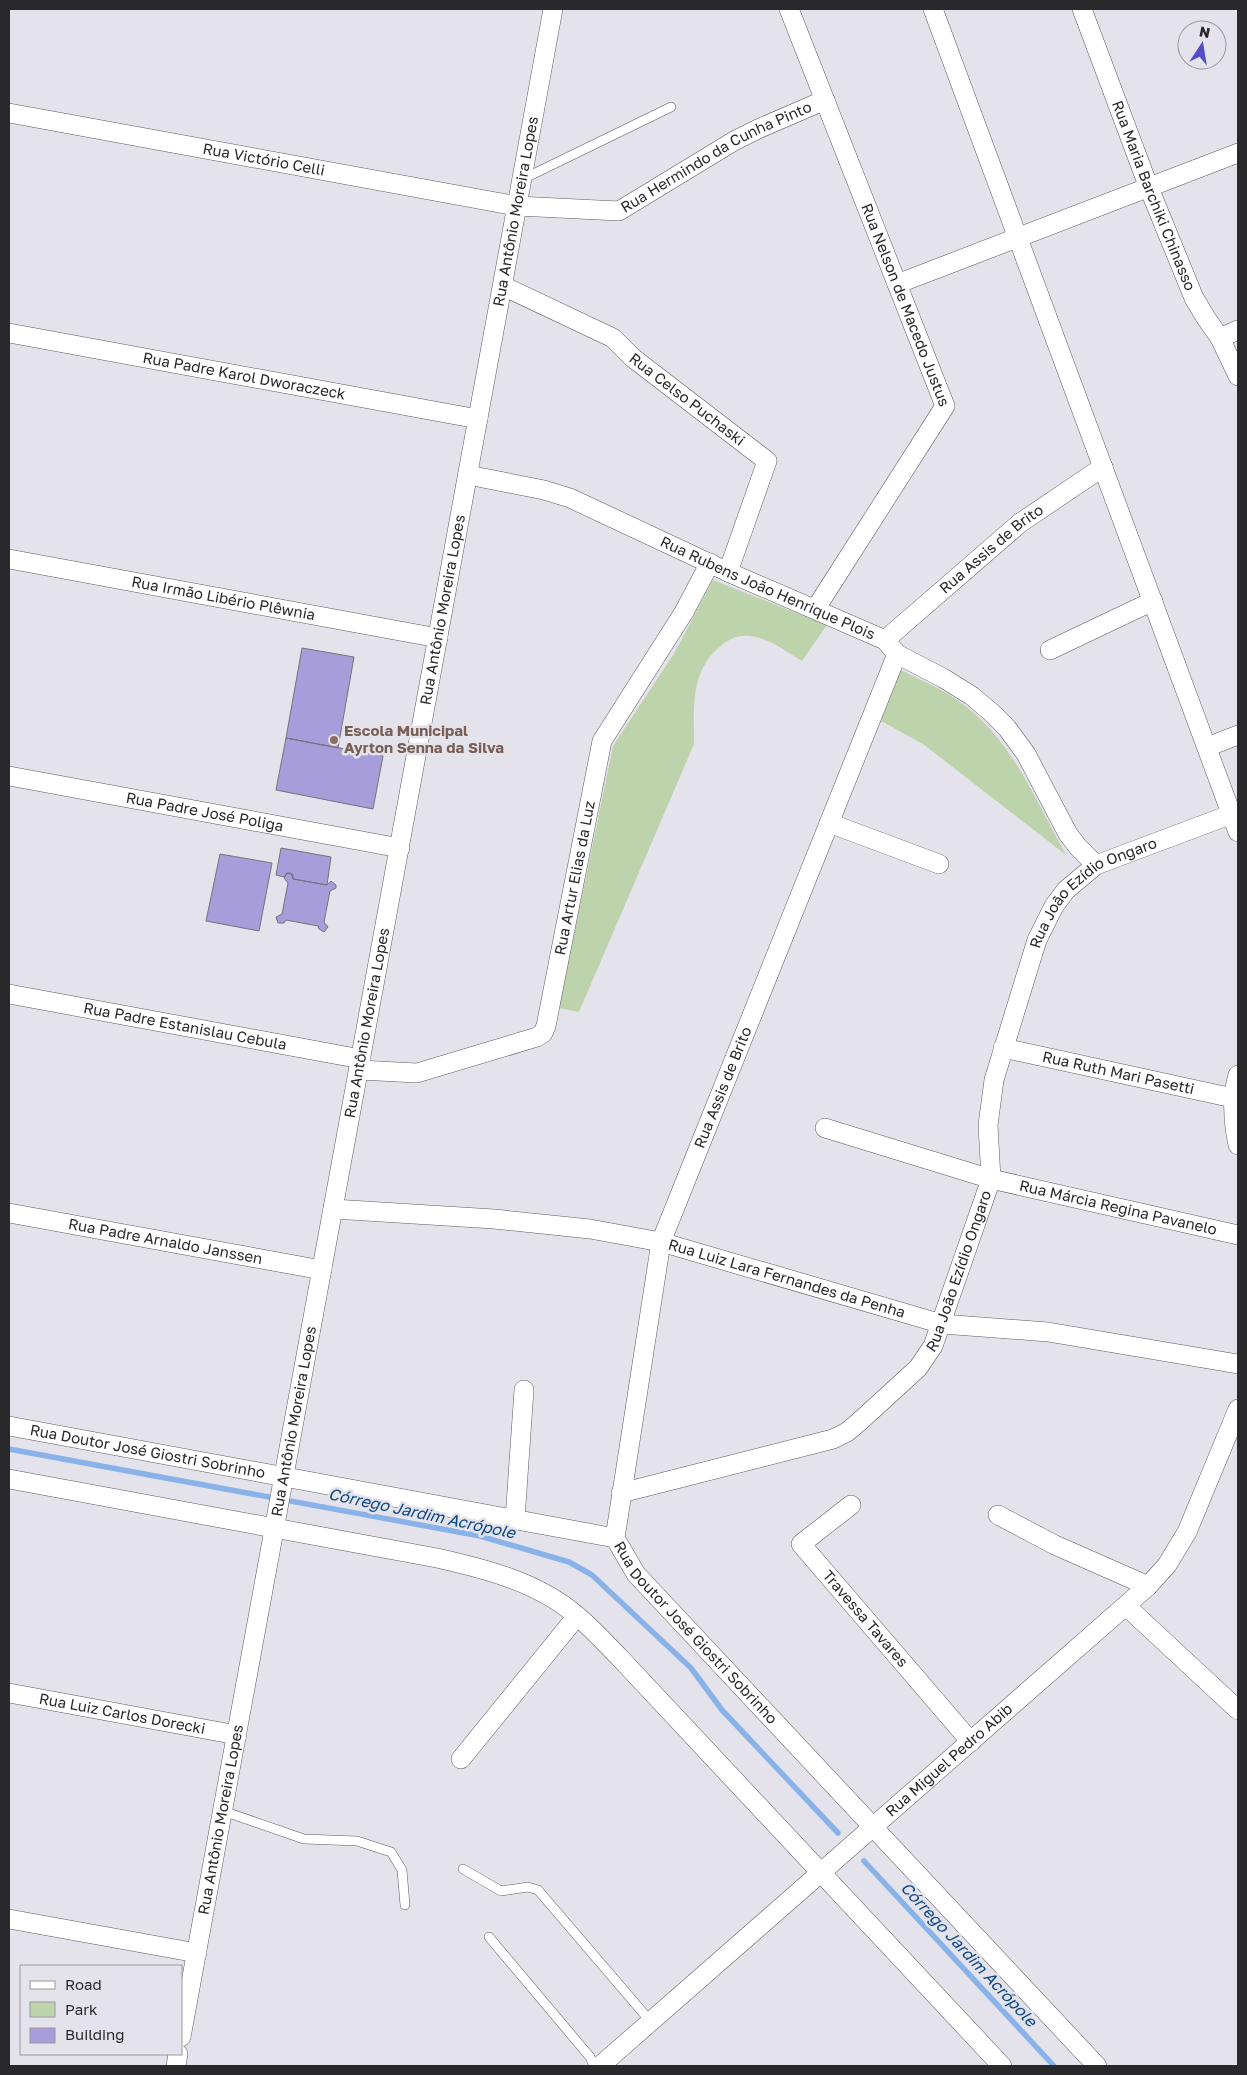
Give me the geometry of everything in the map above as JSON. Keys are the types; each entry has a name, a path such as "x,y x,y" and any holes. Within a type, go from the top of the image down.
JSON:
{"street":[{"name":"Rua Antônio Moreira Lopes","path":"182,2032 554,9"},
{"name":"Rua Nelson de Macedo Justus","path":"789,9 945,406 816,608"},
{"path":"933,9 1238,832"},
{"name":"Rua Maria Barchiki Chinasso","path":"1082,9 1149,188 1194,298 1220,338 1238,376"},
{"name":"Rua Hermindo da Cunha Pinto","path":"517,206 619,212 734,141 825,100"},
{"name":"Rua Victório Celli","path":"9,113 517,206"},
{"path":"897,284 1238,153"},
{"name":"Rua Celso Puchaski","path":"503,286 613,338 633,358 767,461 728,572"},
{"path":"1220,338 1238,330"},
{"name":"Rua Padre Karol Dworaczeck","path":"9,333 478,419"},
{"name":"Rua Assis de Brito","path":"615,1538 661,1242 829,823 891,647 1020,523 1103,467"},
{"name":"Rua Rubens João Henrique Plois","path":"468,475 544,490 564,496 728,572 816,608 891,647 943,678 972,696 1007,728 1026,754 1068,834 1078,847 1096,864"},
{"name":"Rua Irmão Libério Plêwnia","path":"9,559 438,638"},
{"name":"Rua Artur Elias da Luz","path":"360,1064 417,1073 537,1037 543,1033 546,1026 602,741 684,612 710,563"},
{"path":"1050,650 1153,601"},
{"path":"1207,747 1238,736"},
{"name":"Rua Padre José Poliga","path":"9,776 400,848"},
{"name":"Rua João Ezídio Ongaro","path":"621,1493 819,1444 847,1432 927,1358 942,1324 991,1179 988,1143 990,1102 1003,1048 1037,940 1045,921 1066,890 1096,864 1232,814"},
{"path":"829,823 939,864"},
{"name":"Rua Padre Estanislau Cebula","path":"9,994 360,1064"},
{"name":"Rua Ruth Mari Pasetti","path":"1003,1048 1233,1098"},
{"path":"1238,1074 1233,1098 1234,1128 1238,1145"},
{"name":"Rua Márcia Regina Pavanelo","path":"825,1128 991,1179 1238,1235"},
{"name":"Rua Luiz Lara Fernandes da Penha","path":"333,1209 520,1221 590,1229 661,1242 942,1324 1048,1332 1238,1364"},
{"name":"Rua Padre Arnaldo Janssen","path":"9,1213 322,1270"},
{"path":"515,1519 524,1390"},
{"name":"Rua Miguel Pedro Abib","path":"600,2066 1148,1586 1167,1565 1187,1532 1225,1445 1238,1409"},
{"name":"Rua Doutor José Giostri Sobrinho","path":"9,1426 615,1538 636,1574 1097,2066"},
{"path":"9,1479 397,1550 475,1567 510,1578 538,1590 577,1616 620,1658 1002,2066"},
{"name":"Travessa Tavares","path":"851,1505 801,1544 971,1742"},
{"path":"998,1515 1054,1545 1148,1586"},
{"path":"1126,1606 1238,1710"},
{"path":"461,1759 577,1616"},
{"name":"Rua Luiz Carlos Dorecki","path":"9,1693 237,1735"},
{"path":"9,1919 197,1953"}],"lane":[{"path":"522,179 671,107"},
{"path":"223,1811 304,1839 357,1841 391,1852 402,1870 406,1905"},
{"path":"463,1869 501,1891 528,1887 538,1890 651,2022"},
{"path":"489,1937 590,2057 594,2066"}],"green space":[{"path":"713,580 827,625 802,661 771,642 757,637 742,636 722,645 704,666 699,677 694,703 694,744 579,1012 559,1008 613,746 675,652"},
{"path":"901,670 957,700 981,720 997,737 1034,794 1066,855 923,744 881,721"}],"building":[{"path":"302,648 354,657 338,748 286,738"},
{"path":"286,738 383,756 373,809 276,790"},
{"path":"281,848 331,857 327,885 293,879 291,873 287,873 284,877 276,875"},
{"path":"220,854 272,863 259,931 206,921"},
{"path":"287,873 293,875 293,879 327,885 331,881 336,885 336,888 330,891 324,922 328,927 324,932 318,926 286,920 284,923 278,923 276,917 282,914 288,883 284,878"}],"waterway":[{"name":"Córrego Jardim Acrópole","path":"9,1449 480,1536 569,1562 592,1575 691,1668 722,1710 838,1833"},
{"name":"Córrego Jardim Acrópole","path":"864,1861 1054,2066"}],"place":[{"name":"Escola Municipal Ayrton Senna da Silva","path":"334,740"}]}
